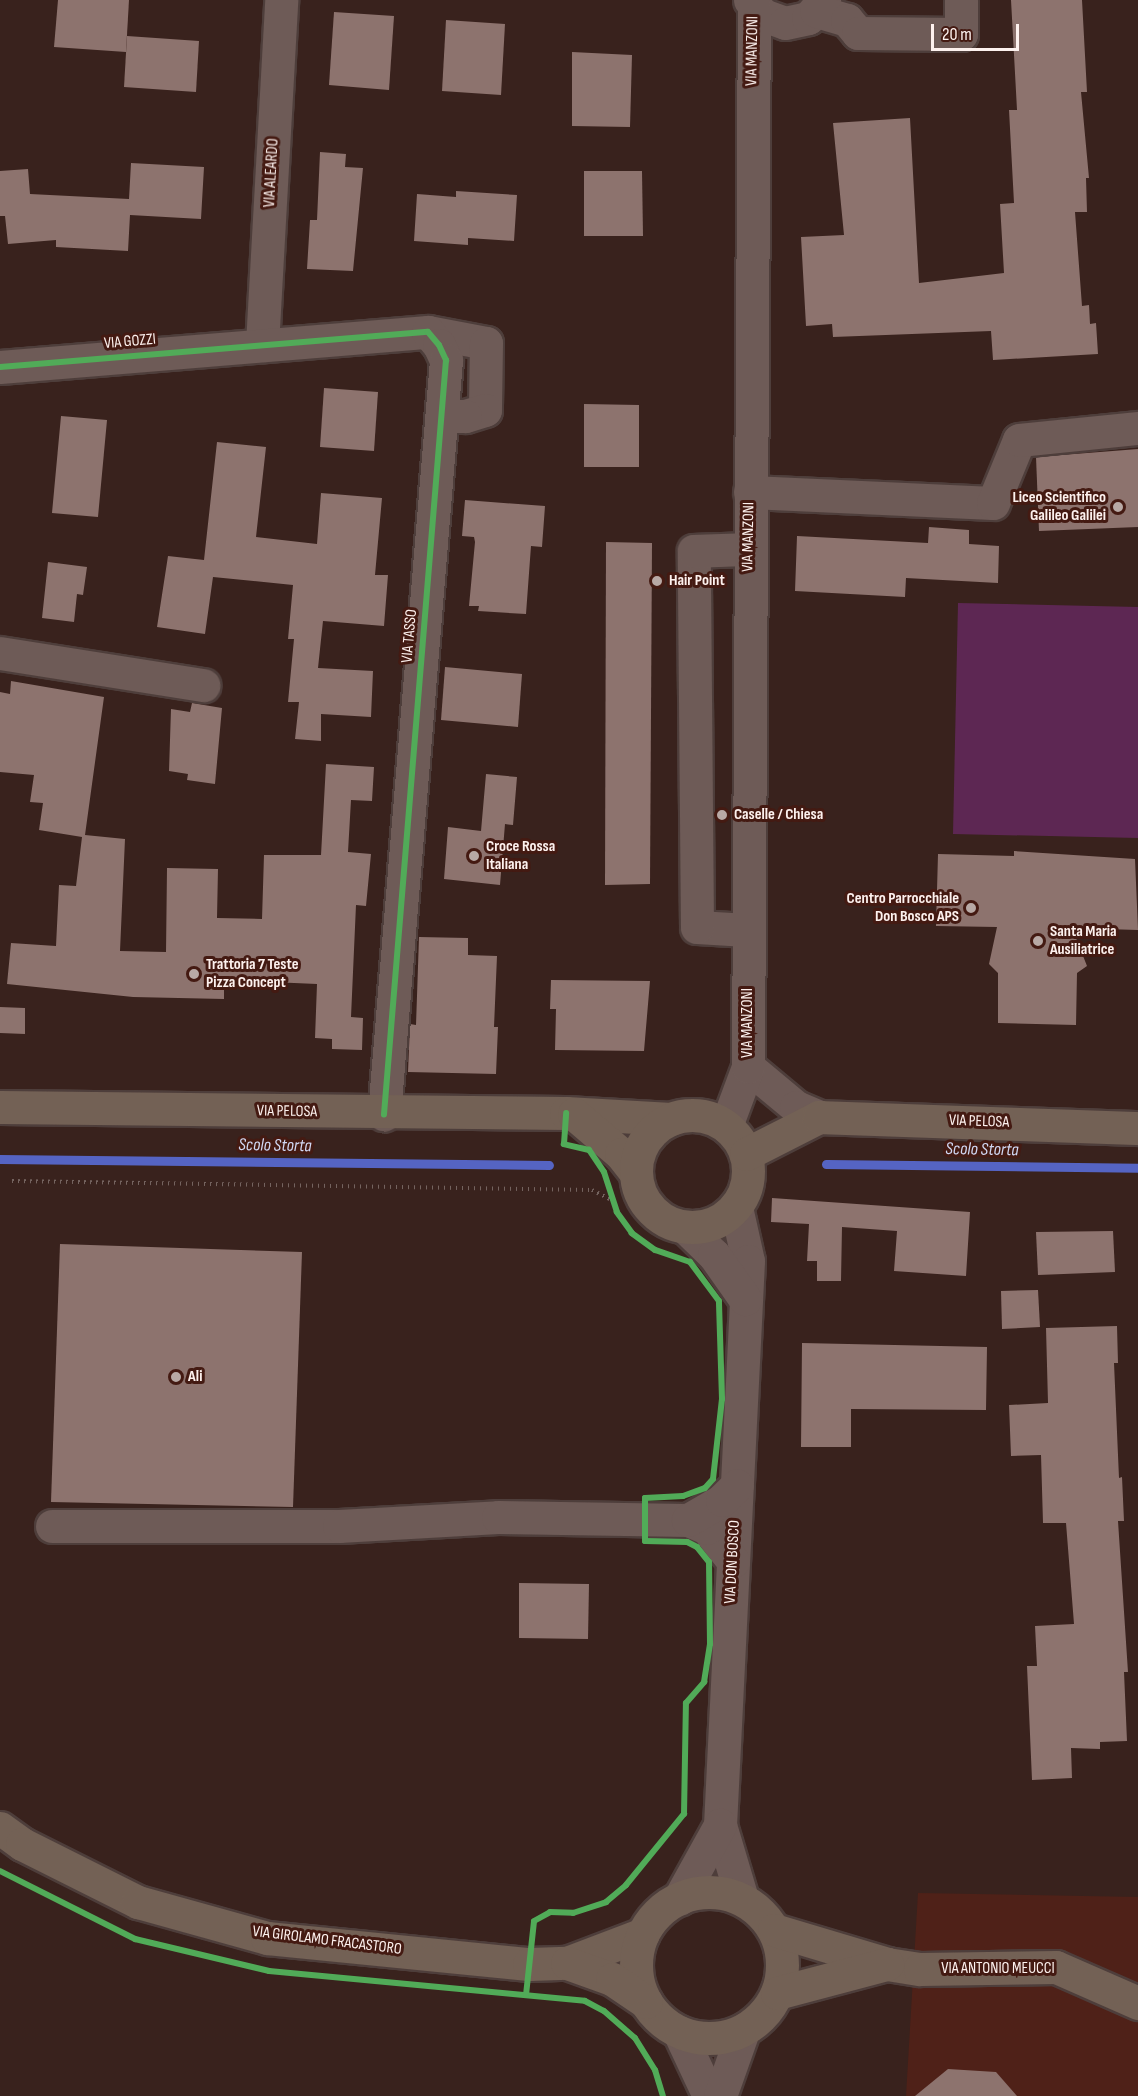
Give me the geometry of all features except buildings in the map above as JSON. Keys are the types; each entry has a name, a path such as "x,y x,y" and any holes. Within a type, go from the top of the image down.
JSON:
{"main road":[{"name":"VIA PELOSA","path":"0,1107 384,1114 574,1114 671,1119"},
{"path":"574,1114 621,1154 623,1181 662,1219 685,1227 704,1226 721,1219 735,1207 745,1191 748,1173 746,1154 726,1126 709,1118 690,1115 671,1119 645,1140 623,1181"},
{"name":"VIA PELOSA","path":"819,1117 1138,1128"},
{"path":"746,1154 819,1117"},
{"name":"VIA GIROLAMO FRACASTORO","path":"0,1828 22,1844 138,1902 267,1938 529,1964 567,1964 612,1979 646,2002"},
{"name":"VIA DON BOSCO","path":"699,1892 742,1899 760,1912 774,1930 781,1950 783,1972 777,1993 769,2008 742,2031 711,2038 679,2032 660,2019 646,2002 637,1980 636,1957 643,1934 664,1907 679,1899 699,1892"},
{"name":"VIA ANTONIO MEUCCI","path":"774,1930 887,1964 920,1969 1056,1967 1138,2003"},
{"name":"VIA GIROLAMO FRACASTORO","path":"567,1964 643,1934"},
{"name":"VIA ANTONIO MEUCCI","path":"777,1993 887,1964"}],"street":[{"name":"VIA ALEARDO","path":"262,345 281,0"},
{"path":"752,3 773,21 812,11 847,20 858,33 961,34 961,0"},
{"name":"VIA MANZONI","path":"748,1067 752,3"},
{"path":"753,60 812,11"},
{"path":"262,345 428,332 486,343 485,410 465,416 442,416"},
{"name":"VIA TASSO","path":"384,1114 446,360 428,332"},
{"name":"VIA GOZZI","path":"0,367 262,345"},
{"path":"750,492 993,503 1019,440 1138,428"},
{"path":"747,930 697,927 694,551 749,549"},
{"path":"0,653 203,685"},
{"path":"726,1126 748,1067 796,1107 819,1117"},
{"name":"VIA DON BOSCO","path":"735,1207 748,1261 720,1826 742,1899"},
{"path":"685,1227 714,1255 745,1299"},
{"path":"687,1520 722,1500 738,1485"},
{"path":"52,1526 339,1526 498,1516 687,1520 707,1528 733,1561"},
{"name":"VIA DON BOSCO","path":"679,1899 720,1826"},
{"path":"720,2096 742,2031"},
{"name":"VIA DON BOSCO","path":"679,2032 709,2096"}],"path":[{"path":"12,1181 592,1190 614,1201"},
{"path":"617,1212 614,1201 623,1181"}],"shaded area":[{"path":"958,603 1138,607 1138,838 953,834"},
{"path":"918,1893 1138,1897 1138,2096 906,2096"}],"waterway":[{"name":"Scolo Storta","path":"0,1159 549,1165"},
{"name":"Scolo Storta","path":"826,1164 1138,1168"}],"cycle path":[{"path":"0,367 428,332 439,345 446,360 384,1114"},
{"path":"526,1995 534,1921 550,1912 573,1913 606,1902 626,1885 684,1814 686,1703 704,1682 710,1644 709,1562 697,1547 687,1542 645,1541 645,1498 683,1496 705,1488 713,1479 722,1399 719,1301 690,1262 655,1250 632,1233 617,1212 604,1172 589,1150 564,1144 566,1113"},
{"path":"0,1871 135,1939 269,1971 585,2001 604,2011 635,2038 655,2070 663,2096"}],"place":[{"name":"Liceo Scientifico Galileo Galilei","path":"1118,507"},
{"name":"Hair Point","path":"657,581"},
{"name":"Caselle / Chiesa","path":"722,815"},
{"name":"Croce Rossa Italiana","path":"474,856"},
{"name":"Centro Parrocchiale Don Bosco APS","path":"971,908"},
{"name":"Santa Maria Ausiliatrice","path":"1038,941"},
{"name":"Trattoria 7 Teste Pizza Concept","path":"194,974"},
{"name":"Ali","path":"176,1377"}]}
